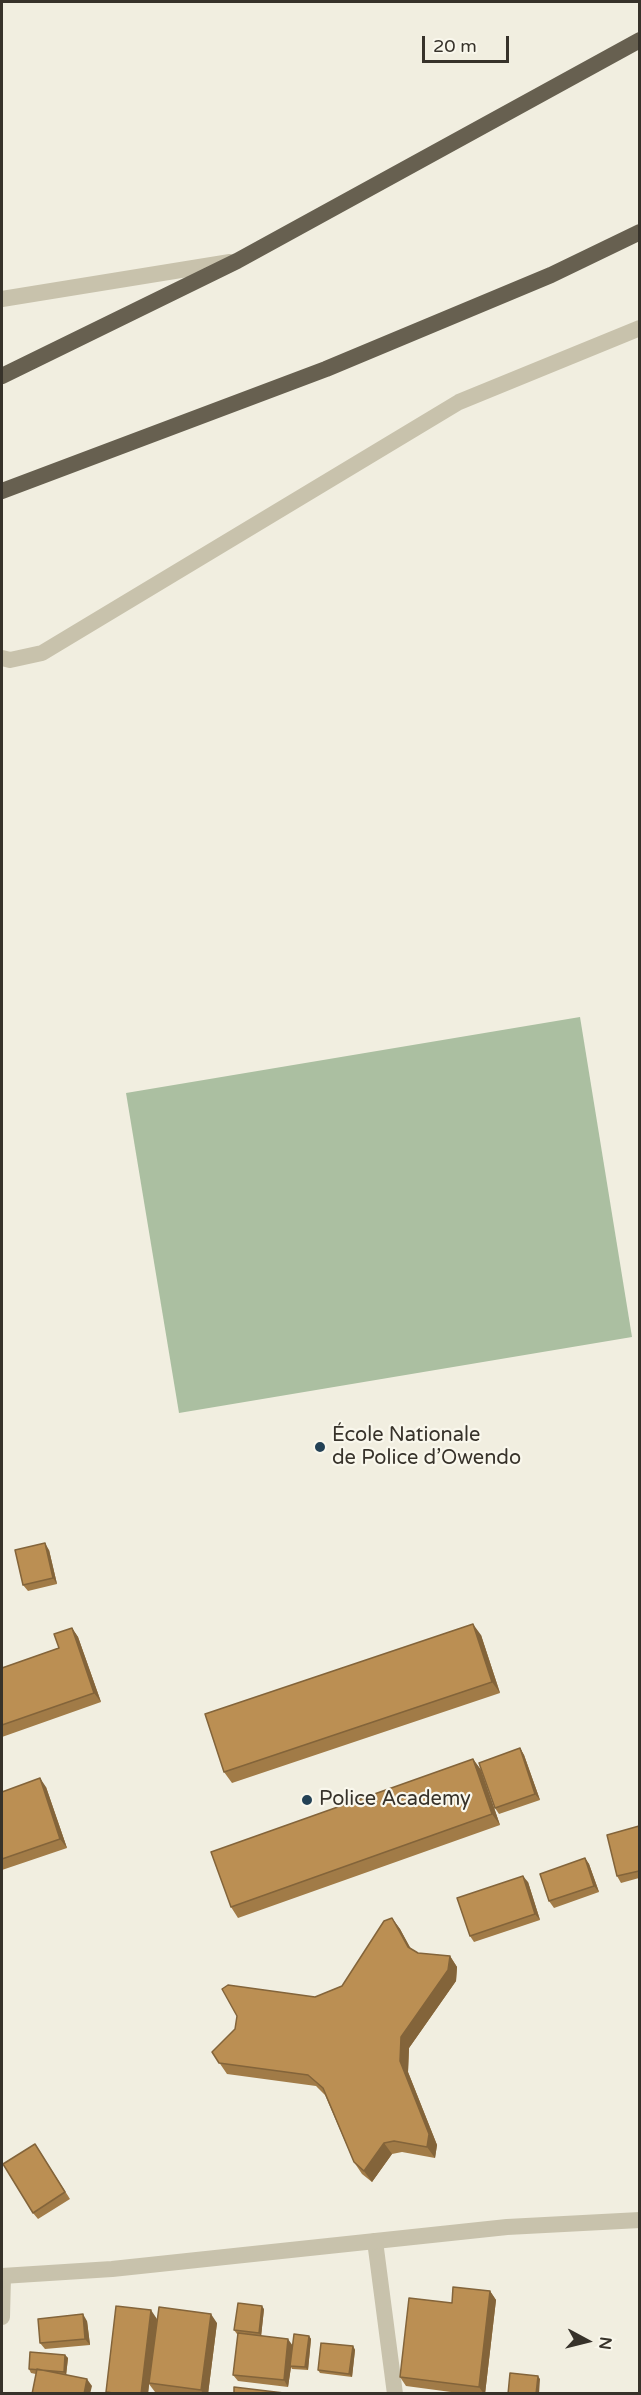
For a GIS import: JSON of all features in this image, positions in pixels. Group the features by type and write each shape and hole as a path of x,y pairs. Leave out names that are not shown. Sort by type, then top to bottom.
{"highway":[{"path":"2,376 237,261 639,40"},
{"path":"2,491 326,369 550,275 639,232"}],"street":[{"path":"2,299 237,261"},
{"path":"2,658 10,660 42,653 459,402 639,328"},
{"path":"2,2317 2,2276 112,2269 542,2224 639,2220"},
{"path":"375,2241 395,2394"}],"green space":[{"path":"580,1017 632,1337 179,1413 126,1093"}],"building":[{"path":"45,1543 53,1578 23,1585 15,1550"},
{"path":"473,1624 492,1682 224,1772 205,1714"},
{"path":"72,1628 94,1693 2,1725 2,1668 59,1648 54,1634"},
{"path":"520,1748 535,1794 495,1808 479,1763"},
{"path":"473,1759 492,1814 231,1907 211,1852"},
{"path":"40,1778 60,1839 2,1859 2,1792"},
{"path":"639,1826 639,1871 617,1876 607,1835"},
{"path":"585,1858 594,1886 549,1901 540,1874"},
{"path":"523,1876 535,1914 470,1936 457,1898"},
{"path":"392,1918 408,1947 418,1953 450,1956 448,1970 401,2037 400,2061 429,2134 427,2147 394,2141 384,2143 364,2171 354,2162 323,2088 308,2075 219,2063 212,2052 235,2029 237,2016 222,1989 228,1985 315,1997 342,1986 384,1921"},
{"path":"35,2144 65,2192 33,2213 3,2164"},
{"path":"453,2287 490,2291 479,2387 400,2377 409,2298 452,2303"},
{"path":"238,2303 262,2306 259,2333 234,2330"},
{"path":"116,2306 151,2310 141,2394 106,2392"},
{"path":"159,2307 211,2314 201,2390 149,2383"},
{"path":"83,2314 85,2339 40,2343 38,2319"},
{"path":"238,2333 288,2339 284,2380 233,2375"},
{"path":"294,2334 309,2336 305,2367 290,2366"},
{"path":"321,2343 353,2346 349,2374 318,2370"},
{"path":"30,2352 65,2355 64,2372 29,2369"},
{"path":"37,2369 87,2379 84,2394 32,2394"},
{"path":"510,2373 538,2376 536,2394 508,2394"},
{"path":"234,2387 284,2393 234,2394"}],"place":[{"name":"École Nationale de Police d’Owendo","path":"320,1447"},
{"name":"Police Academy","path":"307,1800"}]}
